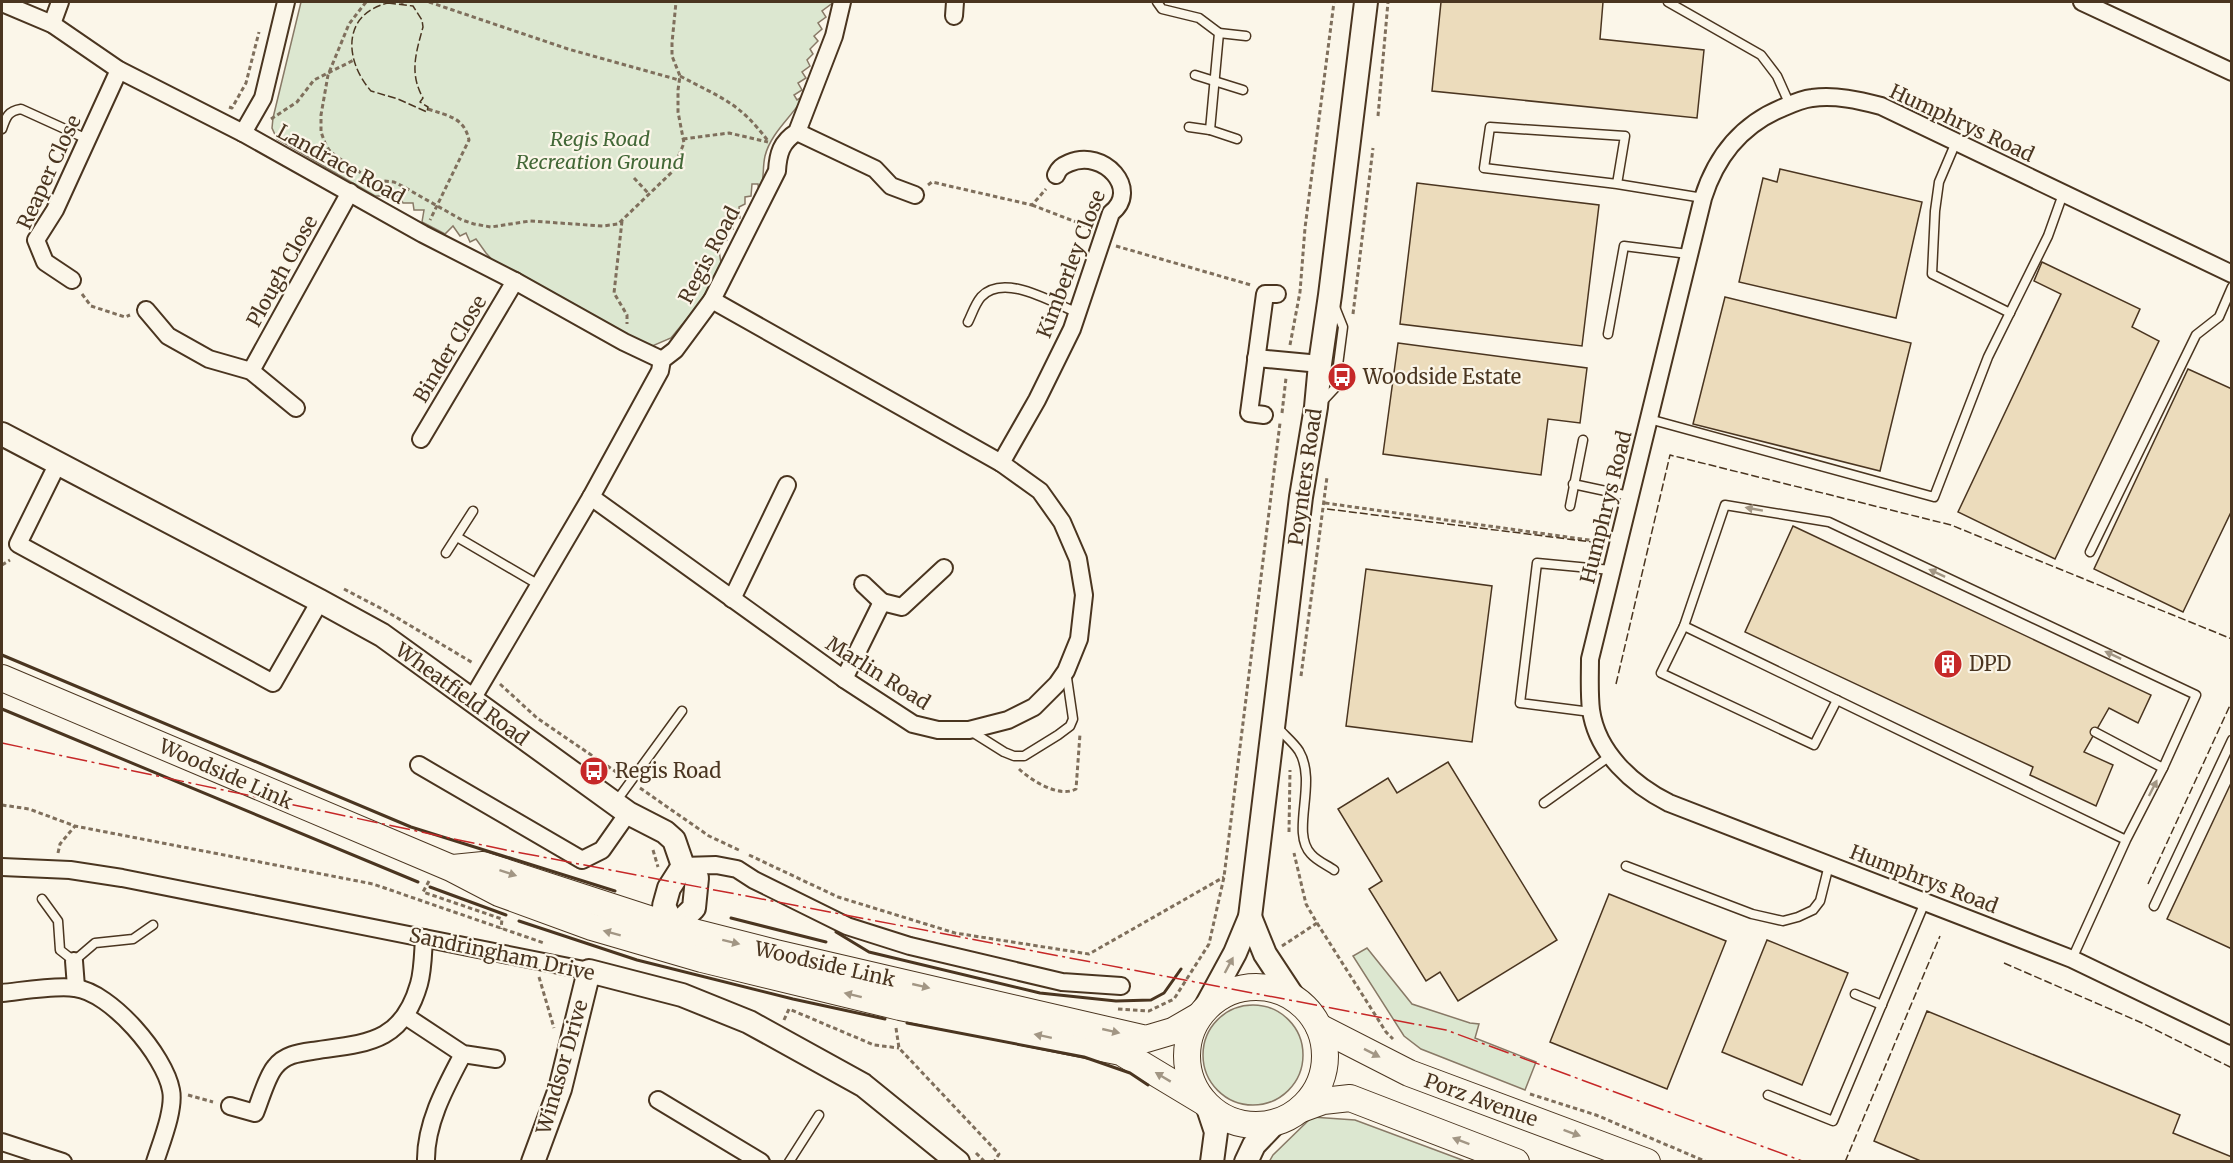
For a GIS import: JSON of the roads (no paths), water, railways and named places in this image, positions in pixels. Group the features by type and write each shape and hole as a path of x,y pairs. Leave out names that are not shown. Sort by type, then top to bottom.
{"main road":[{"name":"Woodside Link","path":"2,678 451,868 483,865 671,938 702,959 900,1007 1121,1052 1206,1103"},
{"name":"Woodside Link","path":"671,938 776,953 1146,1039 1173,1031 1202,1013"},
{"path":"1301,1109 1313,1096 1321,1080 1325,1063 1324,1045 1319,1028 1308,1011 1294,998 1276,990 1256,987 1237,989 1219,998 1202,1013 1191,1033 1188,1069 1194,1086 1206,1103 1222,1116 1239,1123 1257,1125 1275,1123 1301,1109 1323,1101 1350,1098 1516,1161"},
{"name":"Porz Avenue","path":"1319,1028 1409,1073 1647,1161"}],"street":[{"path":"52,24 60,2"},
{"path":"243,133 263,98 285,2"},
{"name":"Regis Road","path":"471,701 591,497 660,371 662,360 675,350 712,300 777,171 781,147 789,137 797,132 834,36 842,2"},
{"name":"Poynters Road","path":"1202,1013 1235,953 1250,918 1301,497 1316,407 1366,2"},
{"path":"2082,2 2232,72"},
{"name":"Landrace Road","path":"2,3 52,24 119,70 243,133 423,234 662,360"},
{"name":"Reaper Close","path":"72,280 45,262 36,240 55,210 119,70"},
{"name":"Humphrys Road","path":"2232,274 1881,106 1849,98 1810,98 1760,120 1744,130 1731,144 1710,177 1703,198 1590,659 1591,712 1598,734 1610,756 1631,779 1650,794 2072,959 2232,1036"},
{"path":"797,132 875,169 891,186 915,195"},
{"name":"Kimberley Close","path":"1001,463 1037,400 1072,329 1111,213 1119,206 1122,193 1117,177 1104,163 1086,158 1061,166 1056,176"},
{"name":"Plough Close","path":"250,371 350,192"},
{"name":"Binder Close","path":"421,439 515,281"},
{"path":"1264,415 1249,413 1256,358 1271,294"},
{"name":"Marlin Road","path":"591,497 844,679 921,727 953,731 969,730 1022,714 1048,695 1066,670 1079,639 1084,595 1078,559 1062,522 1040,491 1001,463 712,300"},
{"path":"146,310 168,336 209,359 250,371 296,408"},
{"path":"1256,358 1320,364"},
{"name":"Wheatfield Road","path":"2,434 320,601 382,636 621,808 665,832 674,840 683,866"},
{"path":"58,463 18,544 273,683 320,601"},
{"path":"732,599 787,485"},
{"path":"863,584 882,602 902,607 944,568"},
{"path":"844,679 882,602"},
{"path":"419,765 582,860 602,850 621,808"},
{"path":"671,938 664,906 669,888 683,866 716,865 737,869 754,880 847,926 910,946 1062,982 1121,986"},
{"name":"Sandringham Drive","path":"2,867 62,869 122,878 589,971 682,995 748,1022 863,1085 958,1161"},
{"name":"Poynters Road","path":"1250,918 1264,954 1294,998"},
{"path":"230,1106 255,1113 274,1068 293,1054 369,1041 383,1036 407,1017 420,983 424,938"},
{"path":"74,961 76,987"},
{"name":"Windsor Drive","path":"533,1161 560,1089 589,971"},
{"path":"2,993 76,987 98,998 123,1015 156,1054 172,1091 169,1114 155,1161"},
{"path":"407,1017 463,1054 496,1059"},
{"path":"426,1161 426,1148 439,1100 463,1054"},
{"path":"658,1100 761,1161"},
{"path":"1206,1103 1216,1132 1212,1161"},
{"path":"1246,1161 1254,1144 1275,1123"},
{"path":"2,1142 22,1155 63,1161"}],"lane":[{"path":"1157,2 1162,9 1199,18 1219,33 1246,36"},
{"path":"1668,2 1761,55 1777,76 1790,105"},
{"path":"1210,130 1219,33"},
{"path":"1195,75 1243,90"},
{"path":"2,129 6,116 11,111 21,109 87,140"},
{"path":"1189,127 1210,130 1237,139"},
{"path":"1617,183 1625,136 1490,127 1484,168 1617,183 1703,198"},
{"path":"1956,142 1939,182 1932,274 2010,313"},
{"path":"1649,419 1934,497 1988,357 2048,236 2063,194"},
{"path":"1608,334 1624,246 1688,254"},
{"path":"968,322 982,296 991,289 1001,286 1017,288 1078,313"},
{"path":"2090,552 2196,335 2219,317 2232,287"},
{"path":"1316,407 1335,388 1342,338 1343,327 1330,295"},
{"path":"1570,506 1583,440"},
{"path":"1573,484 1629,496"},
{"path":"1837,700 1814,745 1661,673 1684,626 1725,504 1829,522 2196,694 2072,959"},
{"path":"446,553 473,511"},
{"path":"457,537 539,585"},
{"path":"1591,712 1520,703 1537,563 1611,570"},
{"path":"1684,626 2126,840"},
{"path":"969,730 1014,756 1024,756 1058,735 1070,726 1073,719 1066,670"},
{"path":"621,808 631,782 682,711"},
{"path":"1275,724 1299,752 1305,769 1307,793 1302,835 1311,854 1334,870"},
{"path":"2095,732 2163,768"},
{"path":"2154,906 2232,740"},
{"path":"1544,803 1610,756"},
{"path":"1626,866 1752,914 1783,921 1813,910 1820,901 1829,865"},
{"path":"42,899 58,921 60,950 74,961 95,943 133,939 153,925"},
{"path":"1768,1095 1833,1121 1925,901"},
{"path":"1855,994 1882,1005"},
{"path":"789,1161 819,1115"}],"place":[{"name":"Woodside Estate","path":"1342,377"},
{"name":"DPD","path":"1948,664"},
{"name":"Regis Road","path":"594,771"}],"park label":[{"name":"Regis Road Recreation Ground","path":"600,150"}]}
